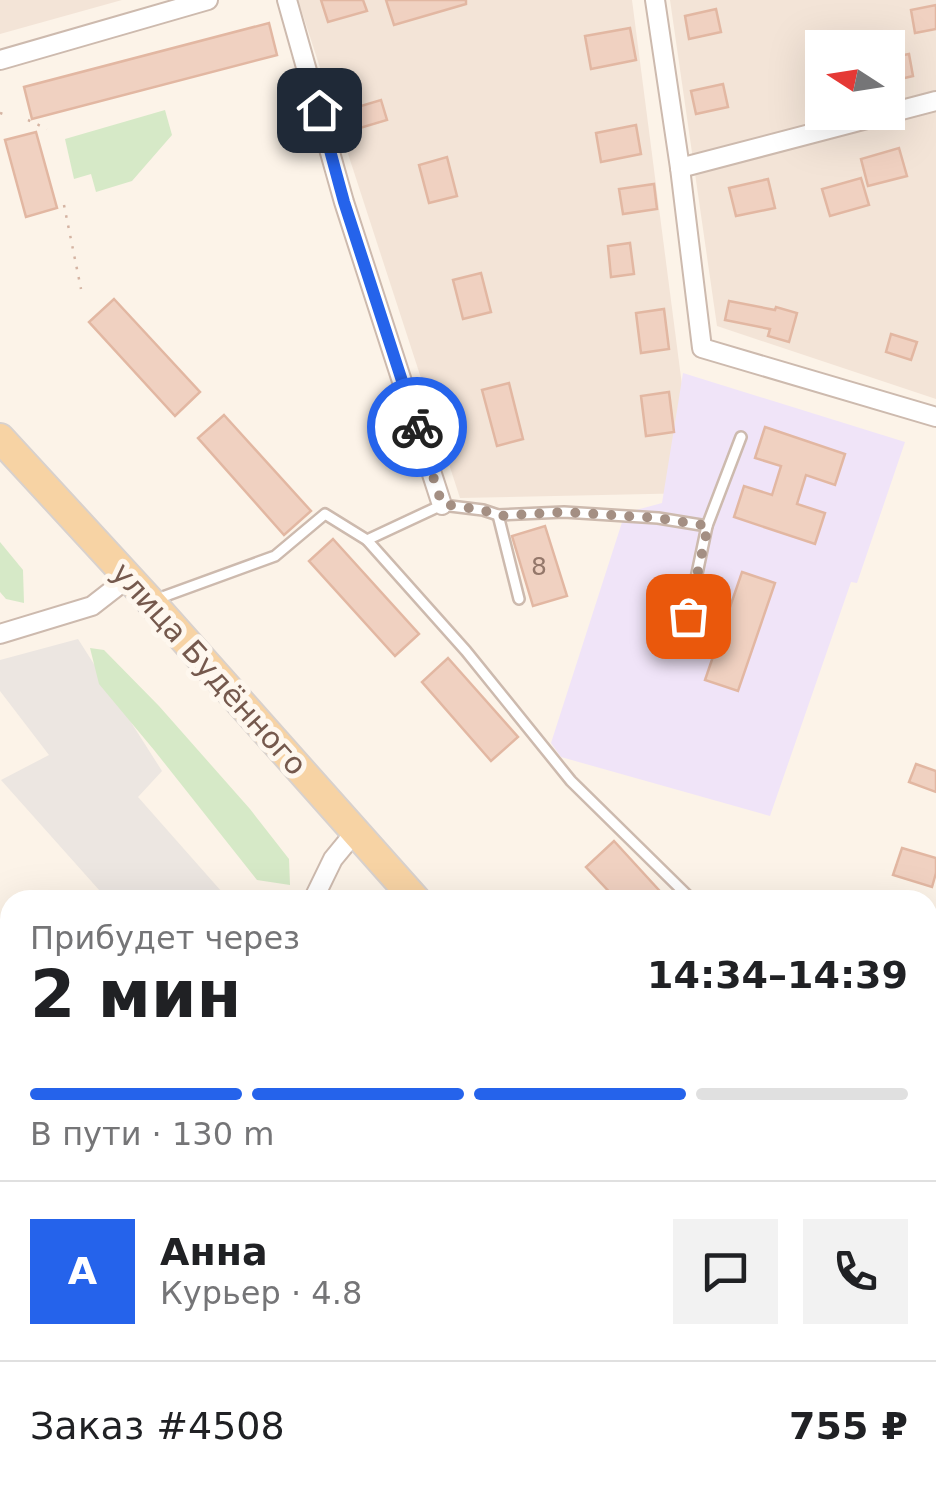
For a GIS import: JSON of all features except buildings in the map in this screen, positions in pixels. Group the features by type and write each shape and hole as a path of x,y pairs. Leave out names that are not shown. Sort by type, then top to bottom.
{"main road":[{"name":"улица Будённого","path":"0,438 407,890"}],"street":[{"path":"7,63 208,0"},
{"path":"287,0 344,202 442,504"},
{"path":"655,0 702,348 936,416"},
{"path":"680,168 936,101"},
{"path":"0,634 92,606 128,578"},
{"path":"318,890 332,859 356,831"}],"lane":[{"path":"682,645 708,526 740,437"},
{"path":"367,540 442,504 498,516 564,512 658,518 708,526"},
{"path":"150,601 275,556 325,514 367,540 466,651 571,780 682,890"},
{"path":"498,516 519,599"}],"path":[{"path":"0,113 8,116"},
{"path":"28,120 47,129"},
{"path":"64,206 82,289"}],"shaded area":[{"path":"0,0 122,0 0,34"},
{"path":"298,0 632,0 696,493 460,498"},
{"path":"670,0 936,0 936,399 717,326"},
{"path":"683,373 905,442 857,583 851,582 770,816 561,757 551,743 625,513 662,503"},
{"path":"78,639 162,771 138,797 220,890 99,890 1,780 49,755 0,691 0,660"}],"green space":[{"path":"165,110 172,135 132,181 96,192 91,174 74,179 65,139"},
{"path":"0,542 23,570 24,603 6,599 0,592"},
{"path":"90,648 104,650 250,809 289,859 290,885 257,880 99,684"}],"way so far":[{"path":"417,427 442,504 498,516 564,512 658,518 708,526 688,616"}],"route":[{"path":"319,110 344,202 417,427"}]}
